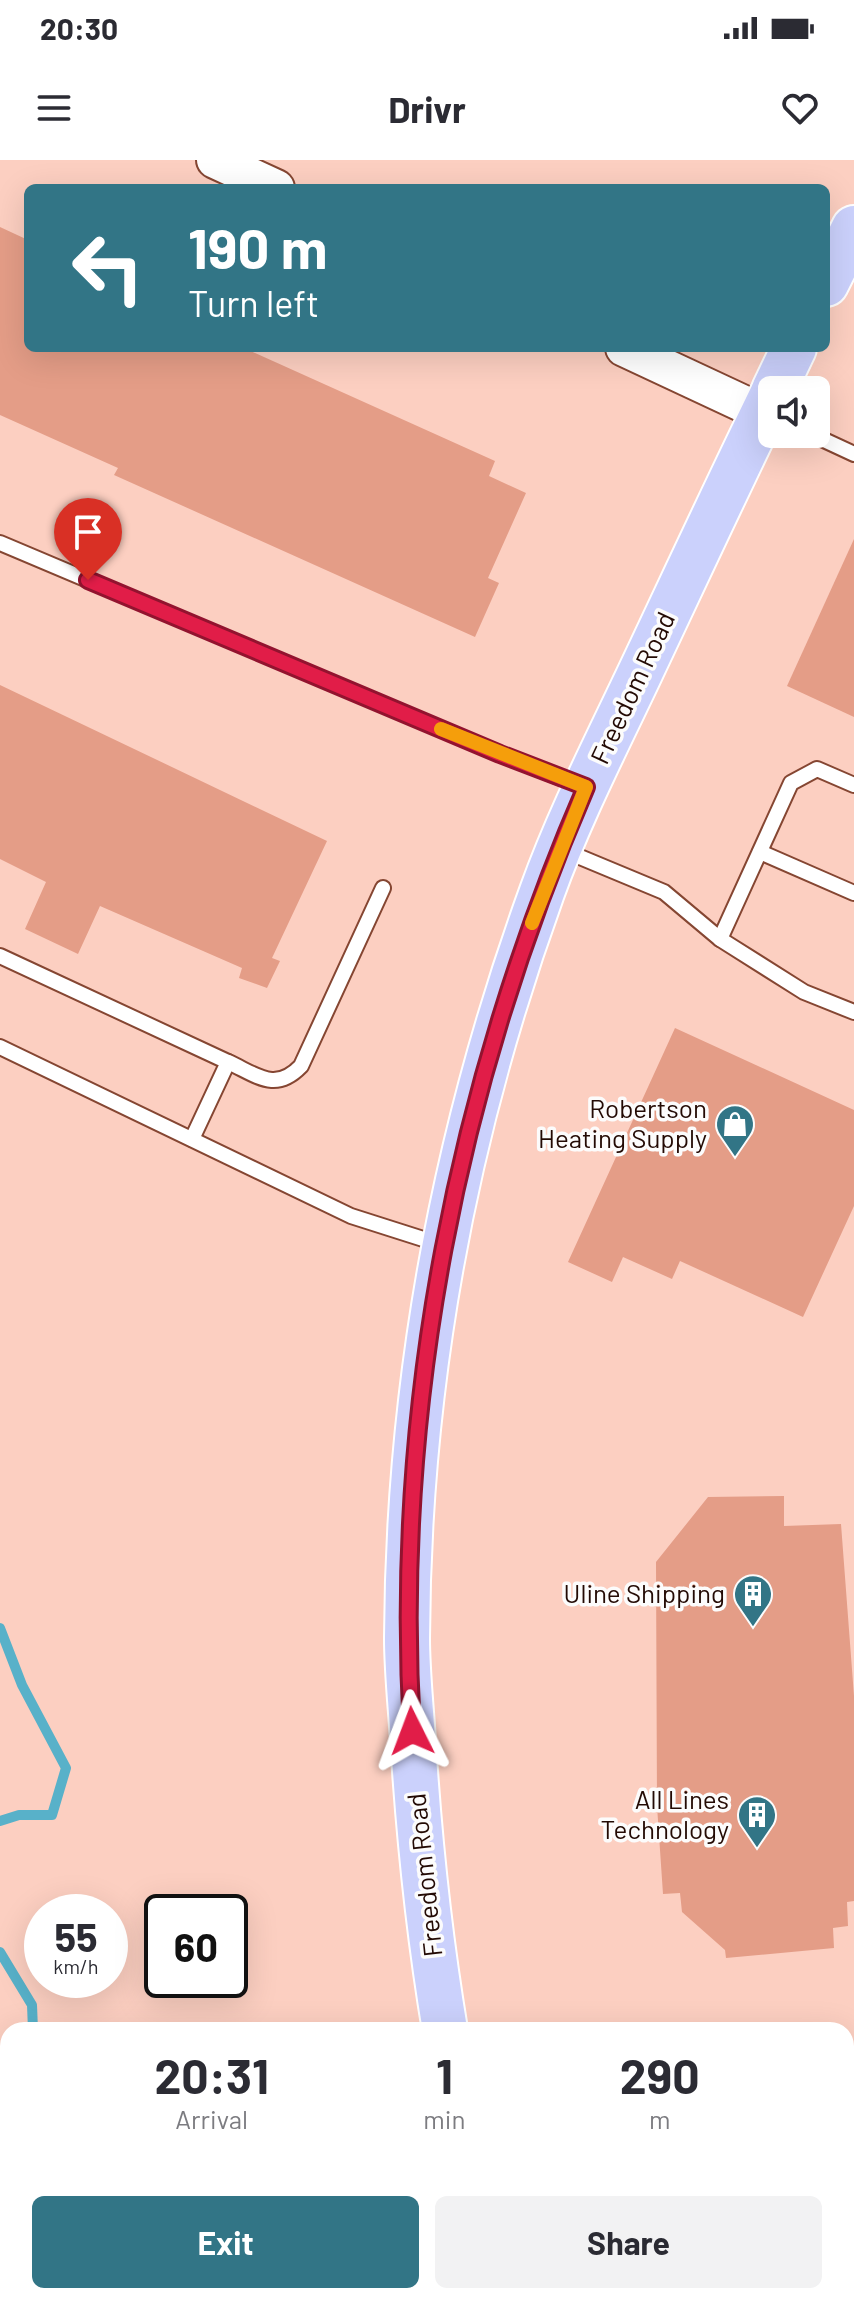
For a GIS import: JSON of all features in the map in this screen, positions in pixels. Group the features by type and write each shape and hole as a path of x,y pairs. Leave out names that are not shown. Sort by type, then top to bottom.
{"main road":[{"path":"830,276 854,228"},
{"name":"Freedom Road","path":"782,376 792,352"},
{"name":"Freedom Road","path":"444,2022 429,1930 407,1641 411,1496 431,1316 443,1245 469,1124 495,1031 559,849 758,428"}],"street":[{"path":"215,160 267,184"},
{"path":"635,352 758,398"}],"lane":[{"path":"830,443 854,454"},
{"path":"0,543 500,754 586,787"},
{"path":"720,939 791,783 817,769 854,785"},
{"path":"559,849 664,892 720,939 804,992 854,1012"},
{"path":"760,852 854,893"},
{"path":"0,956 274,1082 289,1079 301,1066 383,888"},
{"path":"0,1047 351,1216 443,1245"},
{"path":"192,1139 228,1062"}],"building":[{"path":"0,227 24,238 24,352 253,352 495,461 489,476 526,493 488,578 499,583 475,637 114,475 118,468 0,415"},
{"path":"854,539 854,717 787,686"},
{"path":"0,685 327,841 272,958 280,961 267,988 239,978 242,968 100,906 78,954 25,929 46,882 0,859"},
{"name":"Robertson Heating Supply","path":"675,1028 854,1110 854,1206 803,1317 680,1261 672,1279 623,1257 612,1282 568,1262"},
{"name":"Uline Shipping","path":"784,1496 784,1526 841,1524 854,1696 854,1901 847,1902 848,1926 833,1928 834,1948 726,1958 725,1950 682,1912 680,1893 663,1894 657,1806 656,1562 708,1497"}],"waterway":[{"path":"0,1628 22,1685 66,1768 52,1815 19,1815 0,1821"},
{"path":"0,1952 32,2005 33,2022"}],"slow traffic":[{"path":"441,729 586,787 542,891 532,923"}],"place":[{"name":"Robertson Heating Supply","path":"735,1158"},
{"name":"Uline Shipping","path":"753,1628"},
{"name":"All Lines Technology","path":"757,1849"}],"route":[{"path":"88,580 500,754 586,787 542,891 495,1031 469,1124 443,1245 431,1316 411,1496 407,1641 412,1731"}]}
